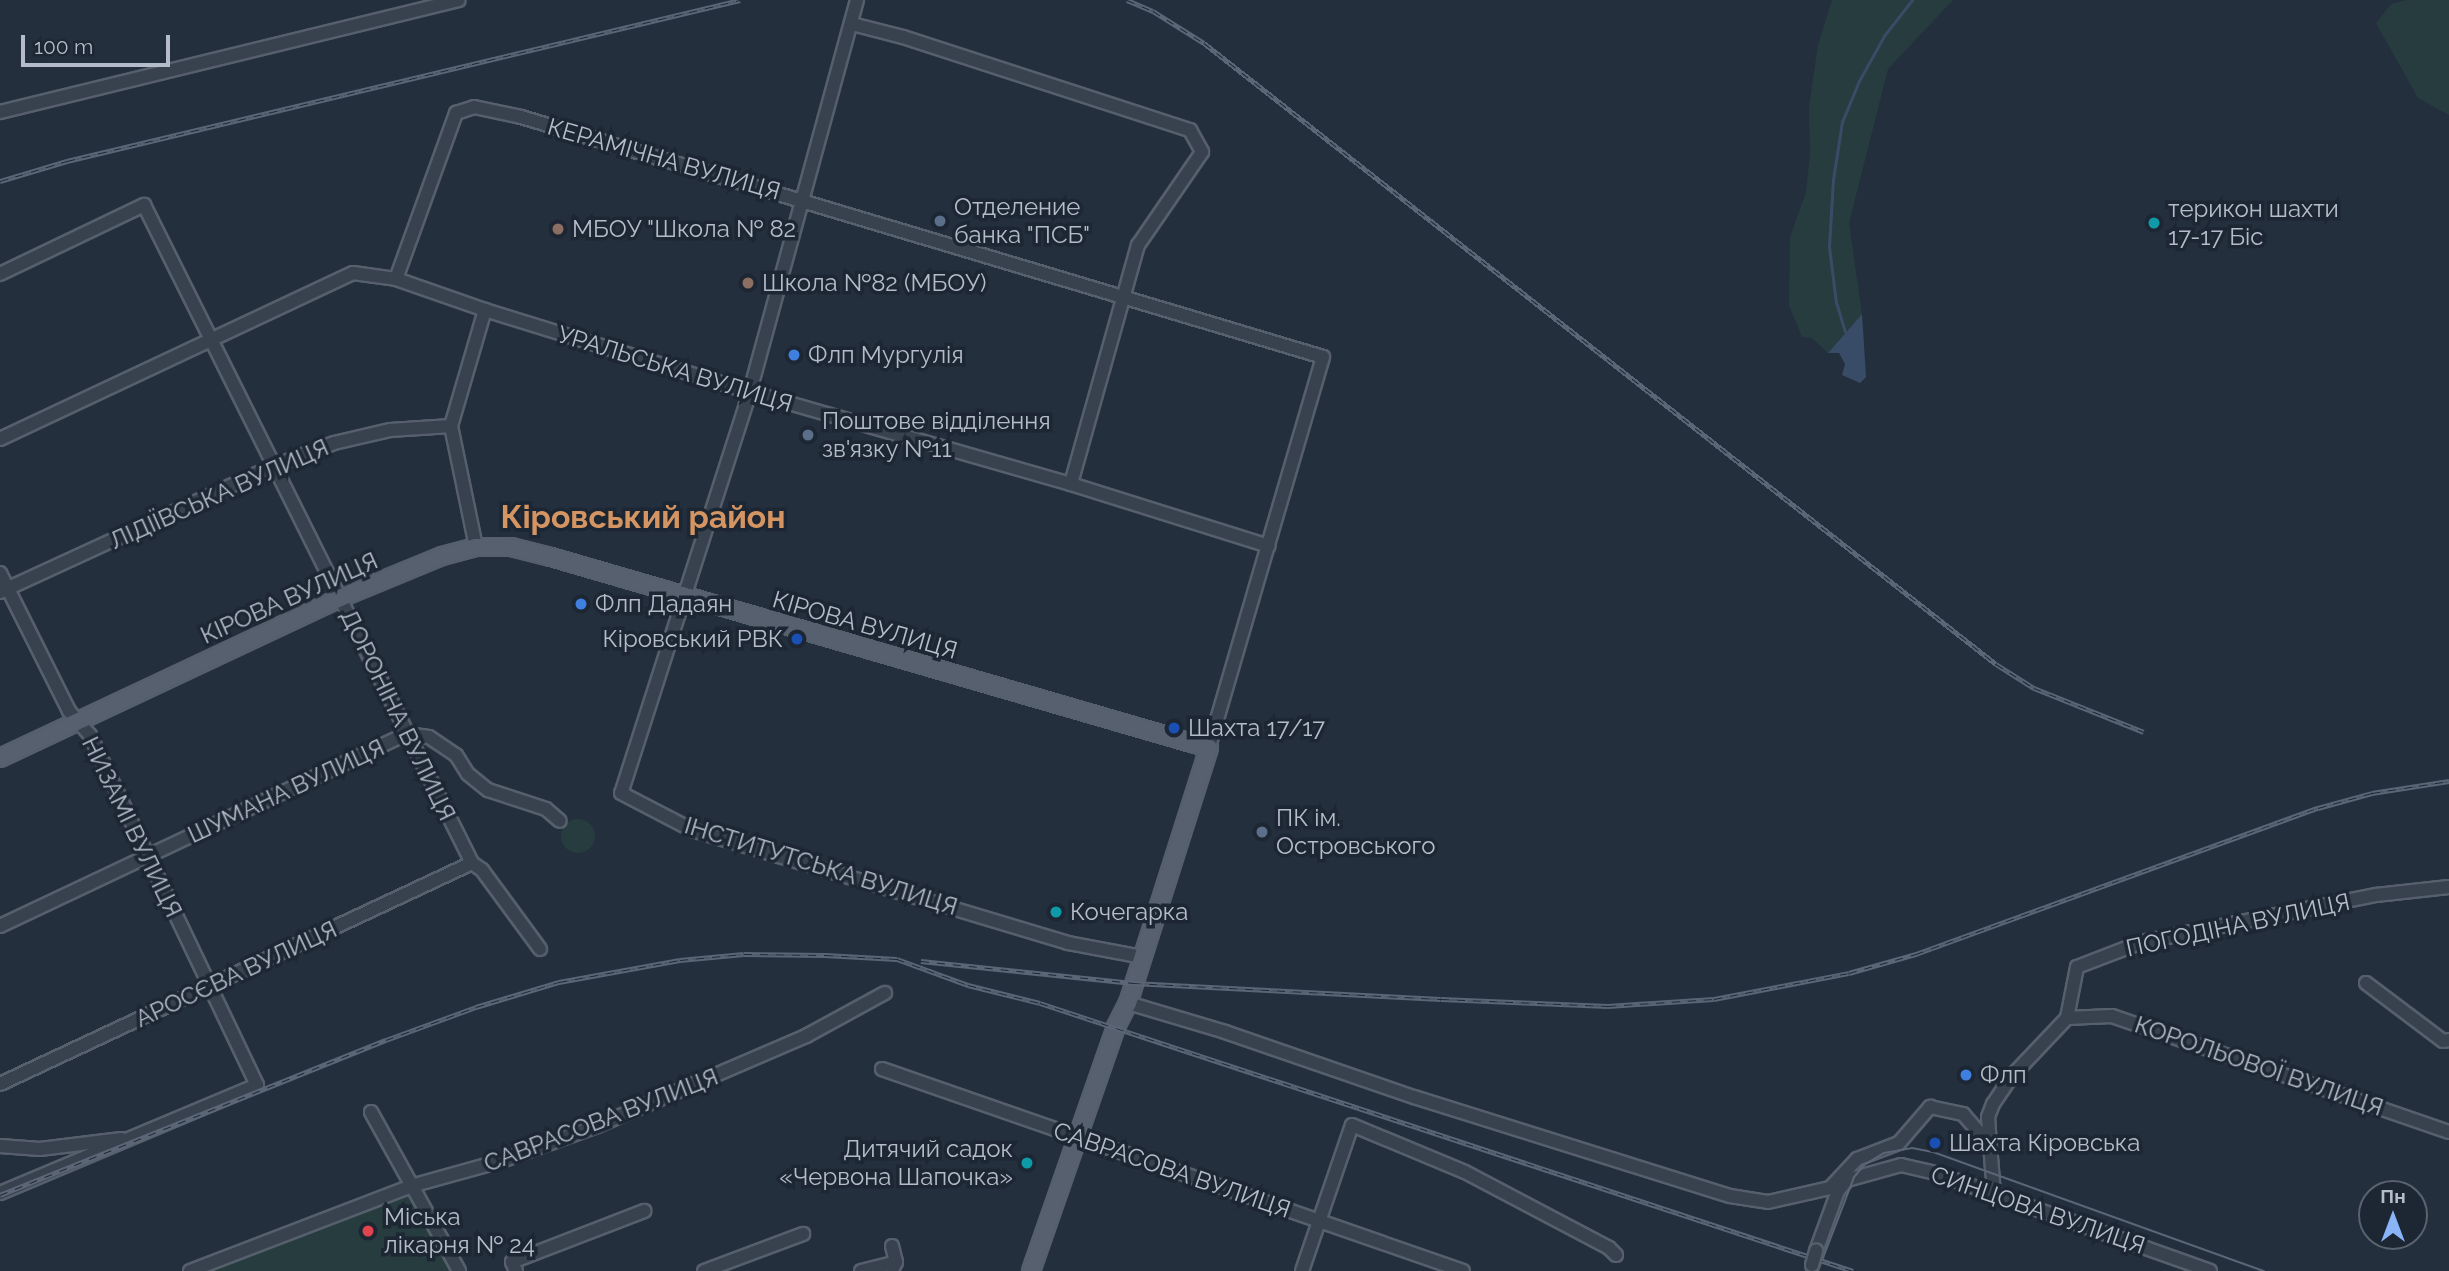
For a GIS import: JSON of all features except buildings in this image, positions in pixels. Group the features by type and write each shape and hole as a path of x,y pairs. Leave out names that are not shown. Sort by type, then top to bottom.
{"main road":[{"name":"КІРОВА ВУЛИЦЯ","path":"0,758 340,598 442,556 476,547 524,550 1209,748"},
{"path":"1031,1271 1116,1027 1128,1003 1209,748"}],"street":[{"path":"0,112 414,5 459,0"},
{"path":"685,596 750,392 857,0"},
{"path":"852,24 903,37 1190,130 1202,152 1138,245 1071,484"},
{"name":"КЕРАМІЧНА ВУЛИЦЯ","path":"396,279 456,113 474,107 521,117 1124,296 1323,357 1269,546"},
{"name":"ДОРОНІНА ВУЛИЦЯ","path":"0,274 144,205 471,863 482,870 540,949"},
{"name":"УРАЛЬСЬКА ВУЛИЦЯ","path":"0,439 353,272 396,279 485,310 750,392 1071,484 1269,546"},
{"path":"476,547 451,426 485,310"},
{"name":"ЛІДІЇВСЬКА ВУЛИЦЯ","path":"4,590 274,466 345,440 390,430 451,426"},
{"path":"1209,748 1269,546"},
{"name":"НИЗАМІ ВУЛИЦЯ","path":"0,573 4,590 76,722 90,736 257,1086 138,1138"},
{"name":"ІНСТИТУТСЬКА ВУЛИЦЯ","path":"685,596 621,793 692,830 1068,943 1143,957"},
{"name":"ШУМАНА ВУЛИЦЯ","path":"0,926 407,734 429,737 456,755 468,774 488,790 546,809 560,821"},
{"name":"АРОСЄВА ВУЛИЦЯ","path":"0,1084 210,988 471,863"},
{"name":"ПОГОДІНА ВУЛИЦЯ","path":"2067,1018 2077,967 2142,942 2376,895 2449,887"},
{"path":"2367,982 2443,1041 2449,1040"},
{"name":"САВРАСОВА ВУЛИЦЯ","path":"190,1271 411,1186 501,1161 597,1126 806,1036 885,993"},
{"path":"1128,1003 1730,1196 1769,1202 1830,1188 1857,1159 1899,1143 1930,1107 1964,1114 1990,1145"},
{"name":"КОРОЛЬОВОЇ ВУЛИЦЯ","path":"2067,1018 2112,1016 2449,1132"},
{"path":"1994,1193 1988,1117 2012,1076 2067,1018"},
{"name":"САВРАСОВА ВУЛИЦЯ","path":"881,1069 1463,1271"},
{"path":"371,1112 459,1271"},
{"path":"1302,1271 1352,1125 1465,1172 1609,1248 1616,1255"},
{"path":"0,1146 40,1149 138,1138"},
{"path":"0,1193 138,1138"},
{"name":"СИНЦОВА ВУЛИЦЯ","path":"1811,1268 1838,1191 1847,1180 1901,1165 1935,1173 1994,1193 2210,1271"},
{"path":"516,1271 512,1262 644,1211"},
{"path":"704,1271 803,1234"},
{"path":"861,1271 894,1267 891,1246"}],"green space":[{"path":"1832,0 1953,0 1888,69 1849,223 1862,314 1828,353 1812,338 1802,337 1789,305 1790,237 1806,192 1810,153 1809,107 1818,45"},
{"path":"2406,0 2449,0 2449,115 2418,98 2376,23 2391,4"},
{"path":"578,819 590,824 595,836 590,848 578,853 566,848 561,836 566,824"},
{"name":"Міська лікарня № 24","path":"409,1191 452,1271 201,1271"}],"water":[{"path":"1862,314 1866,377 1860,383 1842,375 1845,364 1839,353 1828,353"}],"waterway":[{"path":"1845,332 1836,303 1829,247 1833,180 1842,122 1859,81 1884,36 1912,0"}],"tram line":[{"path":"1818,1271 1854,1177 1864,1165 1884,1153 1912,1148 1933,1152 2264,1271"}],"railway":[{"path":"0,181 67,161 740,0"},
{"path":"1127,0 1153,11 1204,43 1996,664 2034,688 2144,732"},
{"path":"921,961 1133,983 1441,999 1608,1006 1714,999 1849,973 1916,954 2318,808 2372,793 2449,781"},
{"path":"0,1195 386,1040 476,1007 559,982 680,960 744,954 825,955 897,959 968,985 1040,1003 1853,1271"}],"place":[{"name":"Отделение банка \"ПСБ\"","path":"940,221"},
{"name":"терикон шахти 17-17 Біс","path":"2154,223"},
{"name":"МБОУ \"Школа № 82","path":"558,229"},
{"name":"Школа №82 (МБОУ)","path":"748,283"},
{"name":"Флп Мургулія","path":"794,355"},
{"name":"Поштове відділення зв'язку №11","path":"808,435"},
{"name":"Флп Дадаян","path":"581,604"},
{"name":"Кіровський РВК","path":"797,639"},
{"name":"Шахта 17/17","path":"1174,728"},
{"name":"ПК ім. Островського","path":"1262,832"},
{"name":"Кочегарка","path":"1056,912"},
{"name":"Флп","path":"1966,1075"},
{"name":"Шахта Кіровська","path":"1935,1143"},
{"name":"Дитячий садок «Червона Шапочка»","path":"1027,1163"},
{"name":"Міська лікарня № 24","path":"368,1231"}],"district":[{"name":"Кіровський район","path":"643,517"}]}
